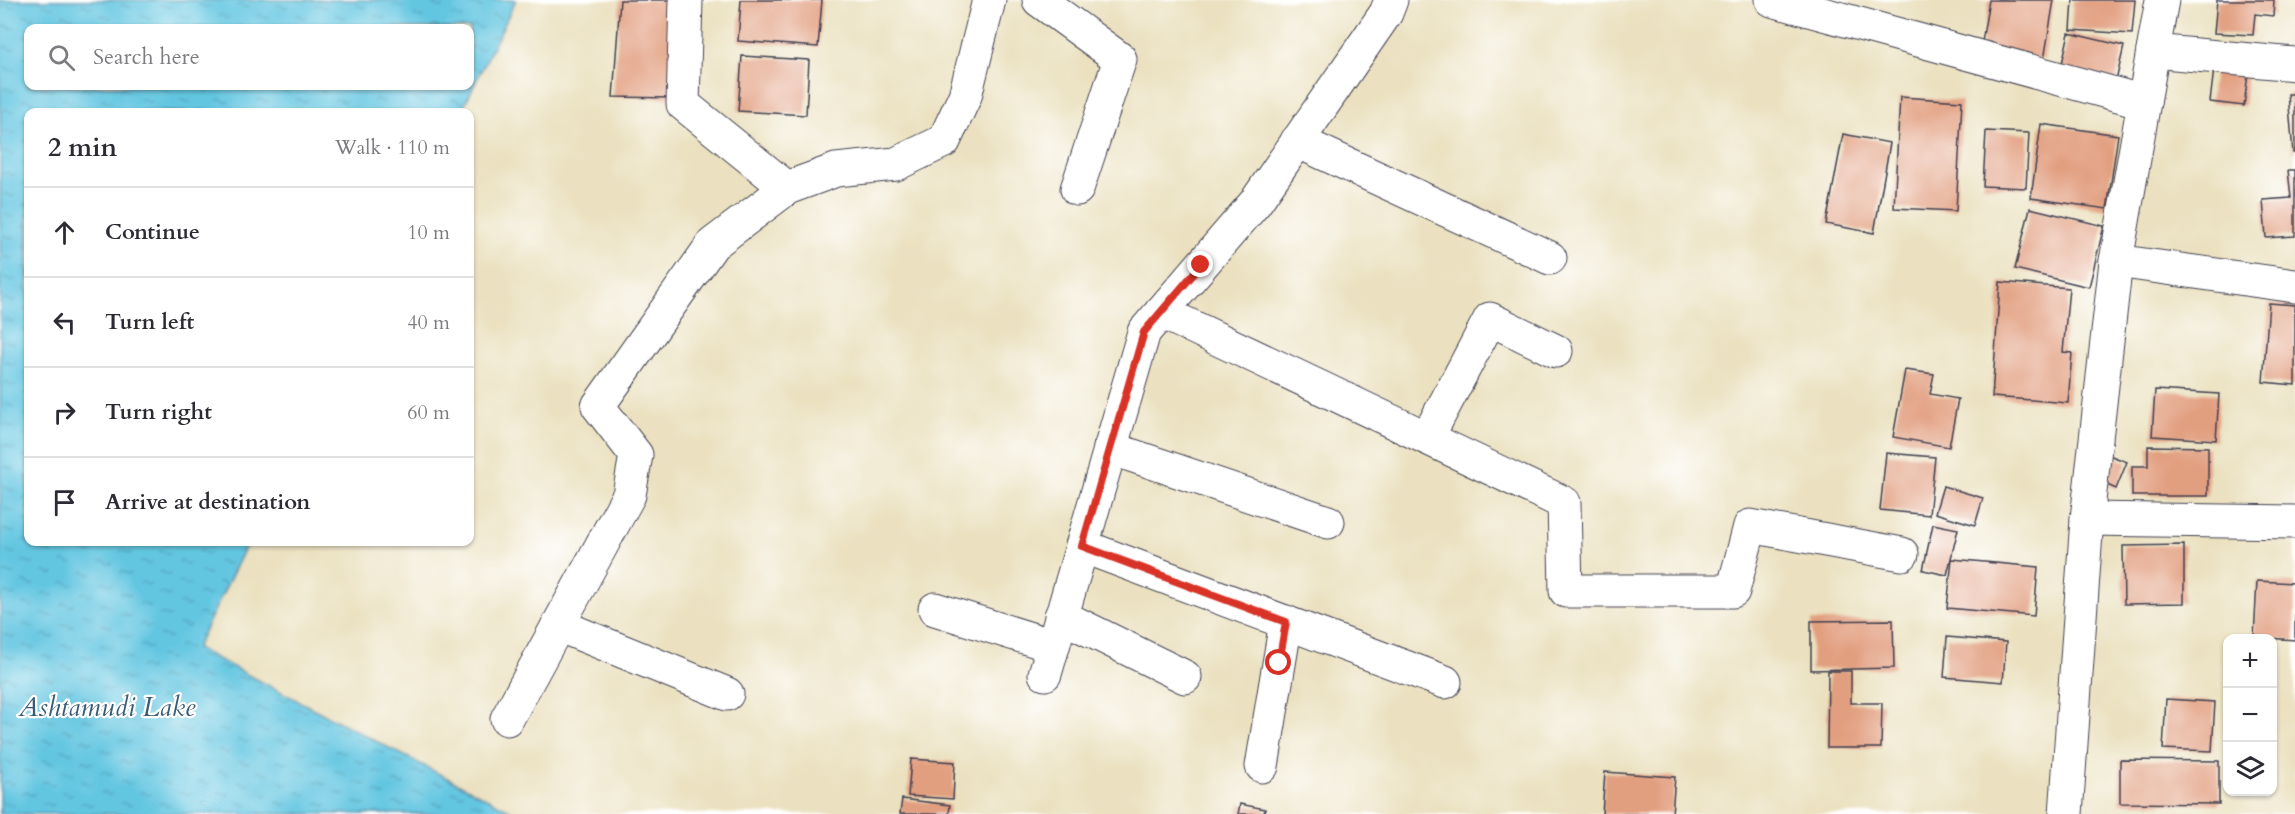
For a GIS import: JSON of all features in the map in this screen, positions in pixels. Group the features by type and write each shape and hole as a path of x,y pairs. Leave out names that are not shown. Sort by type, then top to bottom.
{"street":[{"path":"686,0 683,104 787,188"},
{"path":"507,719 629,495 636,455 598,406 713,244 787,188 836,170 896,164 944,141 965,96 989,0"},
{"path":"1039,0 1081,15 1120,59 1077,189"},
{"path":"1053,645 1144,332 1255,203 1386,13 1391,0"},
{"path":"1772,0 2144,102"},
{"path":"2076,814 2066,814 2087,519 2116,261 2162,0"},
{"path":"2153,51 2295,64"},
{"path":"1297,141 1550,258"},
{"path":"2116,261 2295,286"},
{"path":"1161,312 1564,503 1566,591 1733,591 1750,526 1902,554"},
{"path":"1427,438 1490,319 1556,351"},
{"path":"1110,448 1328,522"},
{"path":"2087,519 2295,522"},
{"path":"1082,546 1445,682"},
{"path":"935,609 1053,645 1185,677"},
{"path":"1262,766 1286,622"},
{"path":"558,625 728,694"}],"water":[{"name":"Ashtamudi Lake","path":"0,0 516,0 474,86 474,24 24,24 24,90 472,90 463,108 24,108 24,546 246,546 196,648 517,814 0,814"}],"building":[{"path":"620,0 675,0 674,98 613,97"},
{"path":"741,0 822,0 818,47 738,41"},
{"path":"1989,0 2054,0 2044,60 1981,48"},
{"path":"2073,0 2135,0 2132,34 2071,30"},
{"path":"2217,0 2274,0 2273,16 2255,14 2253,35 2214,33"},
{"path":"2069,33 2124,46 2116,81 2061,68"},
{"path":"742,56 809,60 806,115 738,111"},
{"path":"2214,69 2248,73 2244,106 2210,102"},
{"path":"2288,94 2295,94 2295,153 2293,153"},
{"path":"1900,97 1962,101 1956,211 1894,208"},
{"path":"2041,124 2118,135 2107,209 2031,198"},
{"path":"1986,131 2029,133 2026,188 1983,186"},
{"path":"1843,134 1890,143 1874,233 1826,224"},
{"path":"2288,170 2295,170 2295,236 2266,238 2263,200 2291,198"},
{"path":"2030,208 2104,226 2089,287 2015,269"},
{"path":"2000,282 2069,288 2063,352 2072,353 2068,403 1992,397"},
{"path":"2269,303 2295,305 2295,385 2263,382"},
{"path":"1905,370 1934,374 1930,394 1958,399 1949,447 1893,437"},
{"path":"2155,390 2219,394 2216,440 2152,436"},
{"path":"2148,446 2208,447 2208,496 2132,496 2132,466 2148,466"},
{"path":"1886,453 1935,457 1929,515 1880,510"},
{"path":"2109,455 2127,462 2116,489 2099,481"},
{"path":"1943,486 1983,498 1975,525 1935,513"},
{"path":"1933,524 1958,529 1947,575 1923,570"},
{"path":"2184,545 2184,603 2124,604 2123,546"},
{"path":"1952,559 2038,567 2034,616 1947,608"},
{"path":"2257,581 2295,583 2295,640 2277,639 2277,634 2254,634"},
{"path":"1893,620 1894,668 1811,670 1811,621"},
{"path":"1947,637 2006,642 2003,682 1944,677"},
{"path":"1828,671 1851,671 1851,703 1882,703 1881,748 1827,748"},
{"path":"2166,699 2215,702 2212,751 2163,749"},
{"path":"911,759 955,762 953,799 908,796"},
{"path":"2120,760 2219,761 2219,804 2120,803"},
{"path":"1605,772 1675,777 1672,814 1602,814"},
{"path":"902,799 950,805 949,814 900,814"},
{"path":"1240,804 1265,809 1264,814 1238,814"}],"route":[{"path":"1201,265 1144,332 1082,546 1286,622 1279,663"}]}
